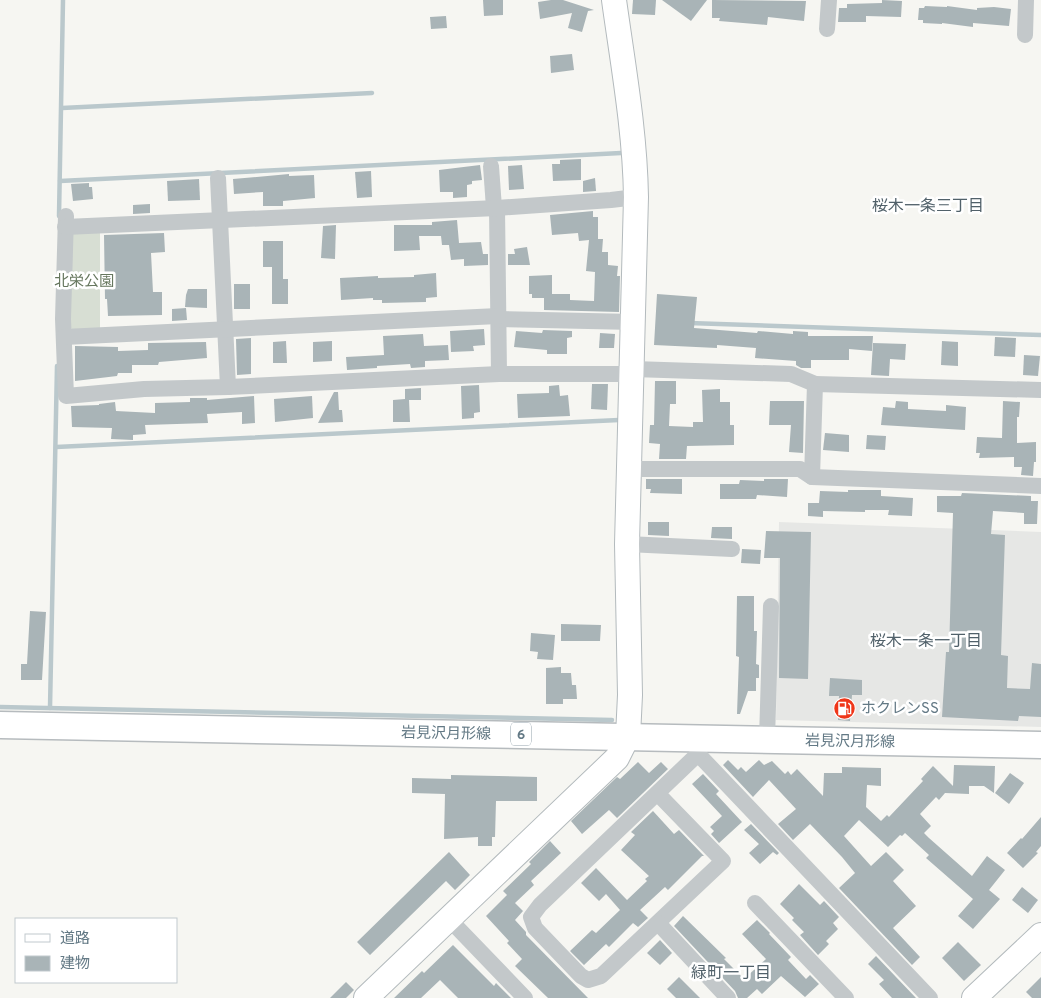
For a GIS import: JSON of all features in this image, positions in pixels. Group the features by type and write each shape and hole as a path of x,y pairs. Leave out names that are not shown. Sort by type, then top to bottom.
{"main road":[{"name":"岩見沢月形線","path":"0,725 628,736 701,746 767,739 1041,745"}],"street":[{"path":"377,994 449,919 616,758 628,736 630,695 627,544 636,197 630,114 614,0"},
{"path":"827,29 829,0"},
{"path":"1025,35 1026,0"},
{"path":"491,166 495,208 499,374"},
{"path":"218,178 228,387"},
{"path":"636,197 495,208 278,218 66,221 64,337 66,396 144,389 228,387 499,374 632,372 791,374 815,384 1041,390"},
{"path":"64,337 498,318 634,322"},
{"path":"812,477 815,384"},
{"path":"630,469 800,469 812,477 1041,486"},
{"path":"627,544 732,549"},
{"path":"767,739 771,606"},
{"path":"658,794 723,861 601,976 588,980 581,976 535,928 531,917 540,905 658,794 701,746 930,998"},
{"path":"755,904 846,998"},
{"path":"449,919 525,998"},
{"path":"658,923 728,998"},
{"path":"974,998 1041,935"}],"shaded area":[{"path":"779,522 1041,532 1041,727 776,720"}],"green space":[{"name":"北栄公園","path":"73,230 100,230 100,329 73,330 67,325"}],"building":[{"path":"483,0 503,0 503,15 484,16"},
{"path":"563,0 594,10 588,11 582,32 568,28 572,13 540,19 538,2"},
{"path":"633,0 656,0 655,15 632,14"},
{"path":"662,0 707,0 691,21"},
{"path":"712,0 806,1 804,21 768,17 767,25 719,21 720,18 712,18"},
{"path":"882,0 902,1 901,17 866,16 866,22 838,22 839,8 847,8 847,4 882,3"},
{"path":"925,6 947,6 977,10 977,8 994,7 1011,9 1009,26 973,23 973,27 942,23 923,23 923,20 918,20 919,8 924,8"},
{"path":"446,16 447,28 431,29 430,17"},
{"path":"572,54 574,70 551,73 550,56"},
{"path":"581,159 581,180 553,181 552,164 560,164 560,160"},
{"path":"480,165 482,180 472,181 472,184 467,185 467,197 453,198 453,192 440,192 439,170"},
{"path":"522,165 524,189 509,190 508,166"},
{"path":"371,171 372,197 357,198 355,172"},
{"path":"289,174 289,176 314,175 315,198 283,201 283,206 263,206 263,192 234,194 233,179"},
{"path":"595,178 596,191 583,192 583,181"},
{"path":"199,179 200,200 168,201 167,181"},
{"path":"89,183 89,187 92,187 93,199 73,201 71,184"},
{"path":"150,204 150,213 133,214 133,205"},
{"path":"593,211 593,217 598,217 598,239 603,239 602,252 608,252 608,265 618,266 617,276 620,276 619,312 544,310 544,298 532,298 532,294 529,294 529,276 552,275 552,294 570,294 570,300 594,301 595,272 586,271 589,240 579,241 578,233 552,235 550,215"},
{"path":"457,220 459,243 481,242 483,254 488,254 488,265 464,266 464,259 451,260 449,245 442,245 441,236 419,236 420,250 394,251 394,225 432,225 432,222"},
{"path":"336,225 335,259 321,258 323,226"},
{"path":"164,233 165,252 151,253 153,292 162,292 162,315 108,316 107,299 105,299 104,235"},
{"path":"263,241 283,241 283,279 288,279 288,304 272,304 272,267 263,267"},
{"path":"527,247 530,265 508,265 508,254 515,254 514,249"},
{"path":"436,273 437,297 426,298 426,302 382,303 382,300 373,300 373,298 341,300 340,278 414,277 414,275"},
{"path":"234,284 250,284 250,309 234,309"},
{"path":"188,289 207,289 207,308 185,307"},
{"path":"657,294 697,297 694,328 757,333 758,331 793,334 793,331 808,332 808,336 873,336 872,351 849,349 849,360 811,360 811,368 801,368 796,365 796,361 755,358 756,348 717,345 717,348 654,345"},
{"path":"186,308 187,320 172,321 172,309"},
{"path":"484,329 485,345 473,346 474,351 451,352 450,331"},
{"path":"543,330 572,331 572,337 567,338 567,354 547,354 547,350 514,347 516,331 542,333"},
{"path":"600,333 615,334 614,348 599,348"},
{"path":"423,334 424,346 448,345 449,360 425,361 425,367 411,368 410,364 347,370 346,357 384,355 383,336"},
{"path":"995,337 1016,338 1015,357 994,356"},
{"path":"251,338 251,374 237,375 236,339"},
{"path":"286,341 287,363 273,363 273,342"},
{"path":"332,341 332,361 313,362 313,342"},
{"path":"942,341 958,342 958,366 941,365"},
{"path":"206,342 207,358 159,362 158,365 132,365 132,373 118,373 117,376 75,381 75,346 118,347 118,351 148,350 148,343"},
{"path":"873,343 906,344 905,360 890,359 889,376 871,375"},
{"path":"1024,355 1040,356 1038,376 1023,375"},
{"path":"655,381 676,381 676,404 670,404 669,426 693,427 693,422 703,422 702,390 720,389 720,402 730,402 730,425 734,425 734,445 687,446 686,459 659,459 660,444 649,443 650,425 654,425"},
{"path":"592,384 608,384 607,410 591,409"},
{"path":"479,385 480,412 474,413 474,418 462,419 461,386"},
{"path":"559,385 560,396 568,395 570,416 518,418 517,394 549,393 549,386"},
{"path":"421,388 421,400 409,400 410,422 393,422 393,400 405,399 405,389"},
{"path":"334,392 338,392 339,410 342,410 343,422 318,423"},
{"path":"254,396 255,423 242,424 242,412 207,414 208,423 145,425 146,434 133,435 133,440 111,439 112,428 72,427 71,406 99,405 115,402 116,411 155,413 155,403 190,402 190,398 207,398 207,400"},
{"path":"312,396 313,418 275,422 274,399"},
{"path":"770,401 804,401 803,453 789,452 791,425 769,425"},
{"path":"896,401 908,402 908,409 946,411 946,405 966,407 965,430 881,425 883,407 895,408"},
{"path":"1003,401 1020,402 1019,417 1017,417 1017,443 1036,442 1036,462 1034,462 1033,476 1021,475 1022,467 1014,467 1014,457 979,458 980,453 976,453 977,437 1002,438"},
{"path":"825,433 849,435 849,452 823,450"},
{"path":"867,435 886,436 885,450 866,449"},
{"path":"646,479 682,479 682,494 650,493 651,489 646,489"},
{"path":"764,479 788,479 787,497 757,495 756,499 720,499 720,484 739,484 740,480 764,481"},
{"path":"848,490 881,490 881,496 913,498 912,516 888,515 889,510 865,510 865,512 823,511 823,517 808,516 808,503 819,503 820,491 848,492"},
{"path":"962,493 1031,496 1031,501 1038,501 1037,524 1024,524 1024,513 993,511 991,534 1005,535 1001,655 1008,656 1007,688 1030,689 1032,663 1041,664 1041,717 1019,716 1018,721 942,717 946,652 949,652 953,513 937,512 937,496 961,496"},
{"path":"648,522 669,522 669,536 648,535"},
{"path":"712,527 732,527 732,539 711,538"},
{"path":"766,531 811,532 808,679 779,678 780,558 764,558"},
{"path":"742,549 761,550 760,564 741,563"},
{"path":"737,596 754,596 754,631 757,631 756,664 759,665 756,691 748,691 740,714 737,714 739,657 736,656"},
{"path":"30,611 46,612 42,680 21,680 21,664 27,664"},
{"path":"561,624 601,625 600,641 561,641"},
{"path":"531,633 555,635 553,660 537,659 538,652 530,651"},
{"path":"561,667 561,673 571,673 572,685 576,685 577,699 563,699 563,704 546,704 546,668"},
{"name":"ホクレンSS","path":"830,678 862,680 862,695 852,695 850,721 838,720 839,696 829,696"},
{"path":"728,760 738,770 741,767 746,772 759,760 764,765 772,761 785,774 788,771 791,775 797,769 823,796 824,773 842,773 842,767 881,768 881,786 867,785 866,807 881,821 887,815 889,817 923,781 921,779 933,766 953,786 954,765 995,766 994,793 984,786 969,786 969,794 945,793 939,800 936,797 920,814 931,826 924,833 972,876 987,856 1005,870 989,890 1000,899 973,929 958,916 973,899 926,858 929,855 905,833 902,836 900,835 888,847 859,820 844,836 871,866 886,852 904,870 893,881 916,906 893,928 920,957 912,965 839,888 855,873 842,857 810,824 793,840 778,824 796,809 769,780 753,797 723,765"},
{"path":"638,762 649,773 661,762 668,769 617,818 609,810 582,834 571,821 617,777 620,779"},
{"path":"1010,773 1024,783 1009,804 995,793"},
{"path":"703,774 719,791 716,794 742,822 719,843 711,834 714,831 710,827 722,816 692,784"},
{"path":"451,775 537,777 537,801 496,801 495,837 492,837 492,846 478,846 478,837 444,839 445,794 412,793 412,778 451,779"},
{"path":"653,811 674,834 679,830 704,856 668,890 665,887 640,910 648,918 638,927 633,923 609,947 606,944 584,965 570,951 592,930 596,933 620,910 606,894 599,901 581,883 596,868 627,900 647,881 645,879 649,876 621,850 635,835 631,832"},
{"path":"1041,817 1041,846 1036,852 1038,853 1023,868 1007,853"},
{"path":"751,824 779,853 777,855 773,852 760,864 749,853 759,844 744,830"},
{"path":"550,841 561,853 531,881 534,885 515,903 523,911 515,920 526,932 526,935 588,998 548,998 515,966 522,959 507,943 509,941 486,916 507,895 503,891 531,864 529,862"},
{"path":"449,852 470,875 455,890 446,881 370,955 357,942"},
{"path":"799,884 820,905 824,901 839,917 833,923 838,929 826,941 829,944 818,955 800,935 804,932 792,920 794,918 780,904"},
{"path":"1022,887 1038,900 1028,913 1012,900"},
{"path":"683,916 726,958 724,959 744,979 766,959 742,934 757,920 791,957 788,960 806,979 810,975 819,984 805,997 781,976 762,994 757,989 747,998 738,998 735,991 674,926"},
{"path":"660,940 672,953 660,965 647,953"},
{"path":"958,942 981,965 964,981 942,958"},
{"path":"453,945 494,986 496,983 511,998 458,998 440,980 421,998 394,998 422,971 424,973"},
{"path":"876,956 916,998 892,998 879,984 884,980 868,964"},
{"path":"679,977 700,998 676,998 667,989"},
{"path":"1041,977 1041,998 1032,998 1026,992"},
{"path":"346,982 354,990 346,998 330,998"}],"waterway":[{"path":"59,216 63,0"},
{"path":"62,108 372,93"},
{"path":"60,181 621,153"},
{"path":"689,323 1041,335"},
{"path":"50,708 57,366"},
{"path":"56,447 619,420"},
{"path":"0,707 612,720"}],"place":[{"name":"ホクレンSS","path":"845,708"}],"district":[{"name":"桜木一条三丁目","path":"928,205"},
{"name":"桜木一条一丁目","path":"926,640"},
{"name":"緑町一丁目","path":"731,972"}]}
